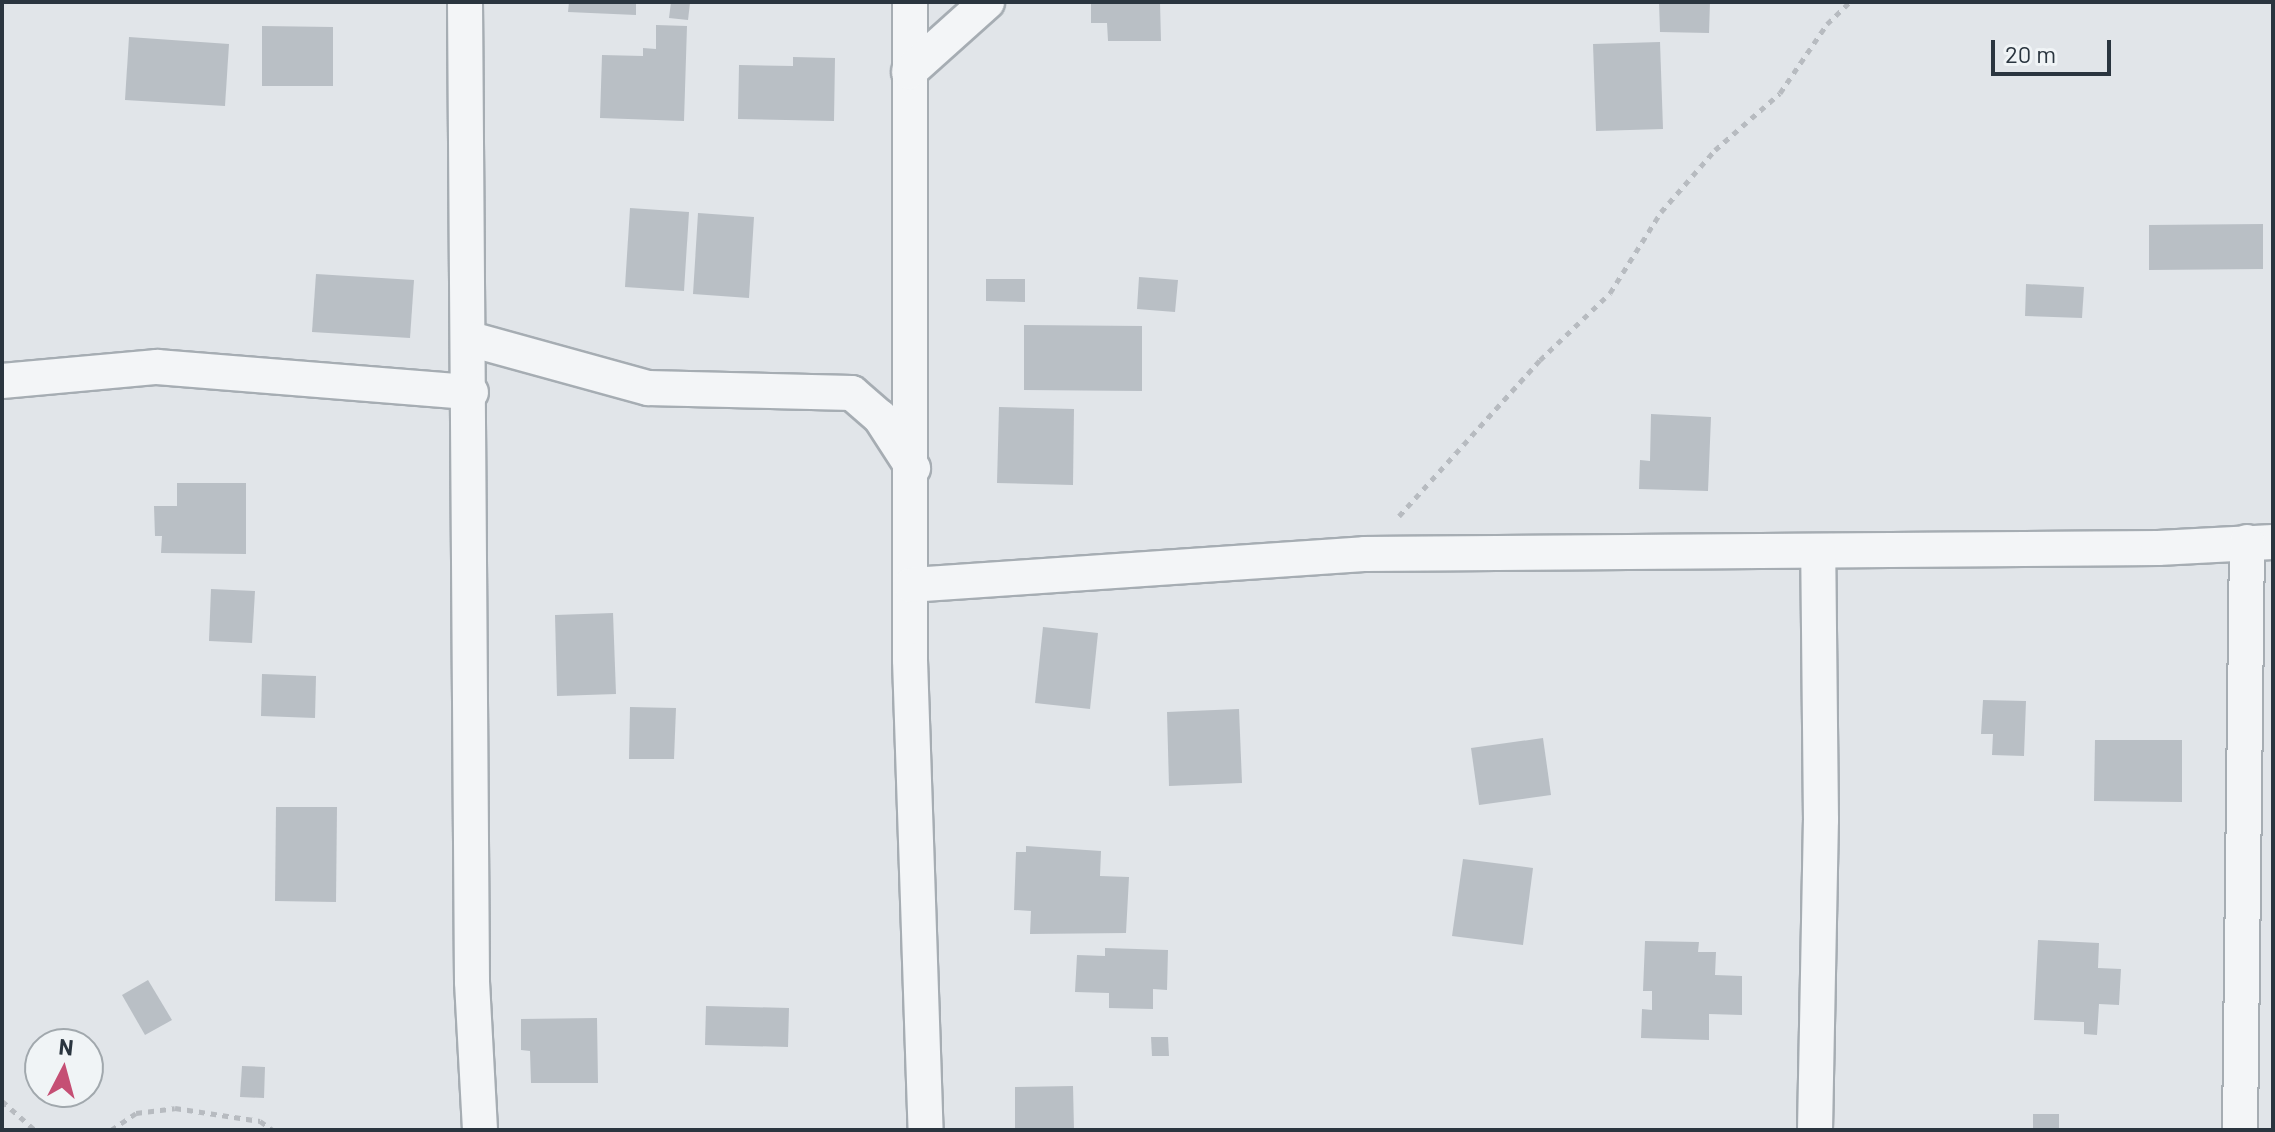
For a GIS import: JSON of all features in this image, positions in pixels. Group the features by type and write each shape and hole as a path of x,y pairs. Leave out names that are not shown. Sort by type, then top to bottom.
{"street":[{"path":"465,2 471,392 472,982 480,1130"},
{"path":"910,2 911,585 926,1130"},
{"path":"909,72 987,2"},
{"path":"470,339 648,388 852,393 880,417 913,469"},
{"path":"2,381 157,367 471,392"},
{"path":"911,585 1365,554 2158,548 2260,542 2240,1130"},
{"path":"1815,1130 1821,820 1818,552"}],"path":[{"path":"1365,554 1468,437 1610,293 1661,212 1715,150 1780,93 1827,24 1850,2"},
{"path":"2,1101 35,1130"},
{"path":"111,1130 136,1113 175,1108 260,1121 273,1130"}],"building":[{"path":"569,2 636,2 636,15 568,12"},
{"path":"671,2 690,3 688,20 669,18"},
{"path":"1091,2 1160,2 1161,41 1108,41 1107,23 1091,23"},
{"path":"1659,2 1710,2 1709,33 1660,32"},
{"path":"656,25 687,26 684,121 600,118 602,55 643,56 643,48 656,49"},
{"path":"262,26 333,27 333,86 262,86"},
{"path":"129,37 229,44 225,106 125,100"},
{"path":"1660,42 1663,129 1596,131 1593,44"},
{"path":"793,57 835,58 834,121 738,119 739,65 793,66"},
{"path":"630,208 689,212 684,291 625,287"},
{"path":"698,213 754,217 749,298 693,294"},
{"path":"2263,224 2263,269 2149,270 2149,225"},
{"path":"316,274 414,280 410,338 312,332"},
{"path":"1139,277 1178,280 1175,312 1137,309"},
{"path":"986,279 1025,279 1025,302 986,301"},
{"path":"2026,284 2084,287 2082,318 2025,316"},
{"path":"1024,325 1142,326 1142,391 1024,390"},
{"path":"999,407 1074,409 1073,485 997,483"},
{"path":"1651,414 1711,417 1708,491 1639,489 1640,460 1650,461"},
{"path":"177,483 246,483 246,554 161,553 162,536 155,536 154,506 177,506"},
{"path":"211,589 255,591 252,643 209,641"},
{"path":"613,613 616,694 557,696 555,615"},
{"path":"1043,627 1098,633 1090,709 1035,703"},
{"path":"262,674 316,676 315,718 261,716"},
{"path":"1983,700 2026,701 2024,756 1992,755 1993,734 1981,734"},
{"path":"630,707 676,708 674,759 629,759"},
{"path":"1239,709 1242,783 1169,786 1167,712"},
{"path":"1543,738 1551,795 1479,805 1471,748"},
{"path":"2095,740 2182,740 2182,802 2094,801"},
{"path":"276,807 337,807 336,902 275,901"},
{"path":"1026,846 1101,851 1100,876 1129,877 1126,933 1030,934 1031,911 1014,910 1016,852 1026,852"},
{"path":"1463,859 1533,868 1523,945 1452,936"},
{"path":"2038,940 2099,943 2098,968 2121,969 2119,1005 2099,1004 2097,1035 2084,1034 2084,1022 2034,1020"},
{"path":"1645,941 1699,942 1698,952 1716,952 1715,975 1742,976 1742,1015 1709,1014 1709,1040 1641,1038 1642,1009 1652,1010 1652,991 1643,991"},
{"path":"1105,948 1168,950 1167,990 1153,989 1153,1009 1109,1008 1109,993 1075,992 1077,955 1105,956"},
{"path":"148,980 172,1020 145,1035 122,995"},
{"path":"706,1006 789,1008 788,1047 705,1045"},
{"path":"597,1018 598,1083 531,1083 530,1051 521,1050 521,1019"},
{"path":"1151,1037 1168,1037 1169,1056 1152,1056"},
{"path":"242,1066 265,1067 264,1098 240,1097"},
{"path":"1073,1086 1074,1130 1015,1130 1015,1087"},
{"path":"2033,1114 2059,1114 2059,1130 2033,1130"}]}
